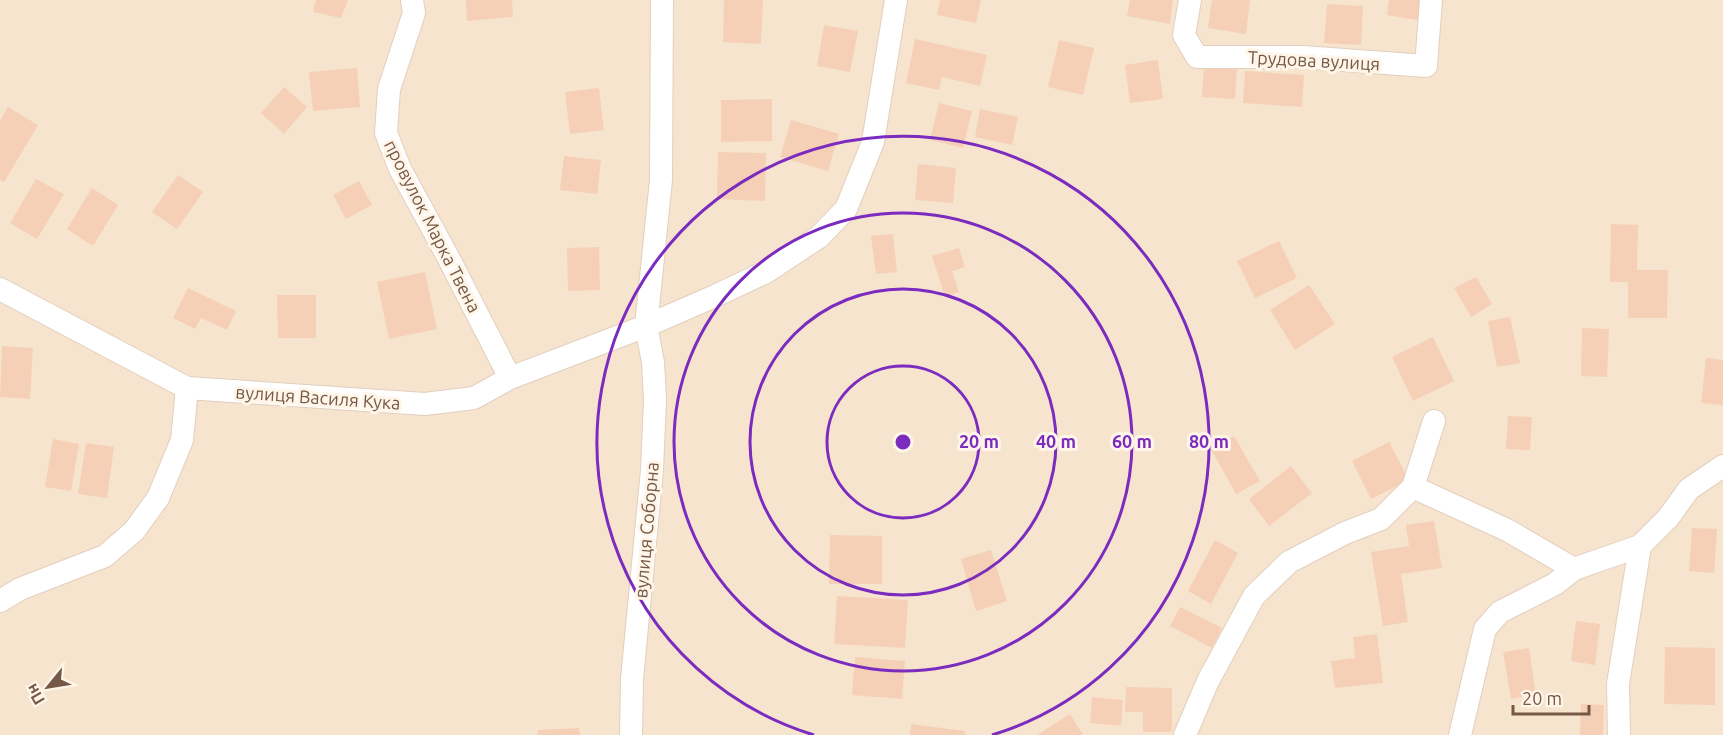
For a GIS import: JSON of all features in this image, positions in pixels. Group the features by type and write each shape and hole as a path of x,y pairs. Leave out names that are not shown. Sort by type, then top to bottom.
{"street":[{"name":"провулок Марка Твена","path":"412,0 414,13 389,89 386,133 400,170 447,255 510,378"},
{"name":"вулиця Соборна","path":"631,735 632,680 652,470 655,400 653,362 646,326 661,180 662,0"},
{"name":"вулиця Василя Кука","path":"0,289 187,388 424,404 474,398 510,378 646,326 766,272 819,237 846,209 873,142 896,0"},
{"name":"Трудова вулиця","path":"1190,0 1184,35 1197,57 1303,57 1426,66 1431,0"},
{"path":"0,601 20,589 105,556 134,531 158,498 182,440 187,388"},
{"path":"1185,735 1208,681 1254,596 1289,562 1345,534 1382,519 1413,487 1434,421"},
{"path":"1460,735 1485,629 1500,612 1555,584 1574,569 1640,546 1668,518 1689,489 1723,466"},
{"path":"1413,487 1507,530 1574,569"},
{"path":"1618,735 1618,684 1640,546"}],"shaded area":[{"path":"0,0 1723,0 1723,735 0,735"}],"building":[{"path":"316,0 348,0 341,18 313,12"},
{"path":"466,0 512,0 513,17 467,21"},
{"path":"724,0 763,0 761,44 723,42"},
{"path":"940,0 981,0 976,23 937,15"},
{"path":"1130,0 1173,0 1170,24 1127,16"},
{"path":"1212,0 1250,0 1246,34 1208,28"},
{"path":"1389,0 1426,0 1423,21 1387,15"},
{"path":"1327,4 1363,6 1361,45 1324,43"},
{"path":"824,25 858,31 850,72 817,66"},
{"path":"915,39 987,55 980,86 942,77 939,90 906,83"},
{"path":"1059,40 1094,48 1083,95 1048,87"},
{"path":"1158,60 1163,99 1130,103 1125,65"},
{"path":"1204,66 1237,68 1235,99 1202,97"},
{"path":"357,68 360,107 313,111 309,72"},
{"path":"1245,71 1304,75 1302,107 1243,103"},
{"path":"284,87 307,107 284,134 261,113"},
{"path":"599,88 604,130 570,134 565,92"},
{"path":"772,99 772,141 721,142 721,100"},
{"path":"939,103 972,111 963,148 930,140"},
{"path":"8,107 38,125 4,182 0,180 0,121"},
{"path":"980,109 1018,117 1012,145 975,137"},
{"path":"791,120 839,134 828,171 780,157"},
{"path":"718,152 766,153 765,201 717,199"},
{"path":"564,156 601,160 597,194 560,190"},
{"path":"918,164 956,168 953,203 915,200"},
{"path":"178,175 203,192 177,229 152,212"},
{"path":"36,179 64,194 37,239 10,223"},
{"path":"359,181 372,205 346,219 333,195"},
{"path":"92,188 118,205 93,246 67,229"},
{"path":"1611,224 1638,225 1637,270 1668,270 1667,318 1628,318 1628,282 1610,282"},
{"path":"893,234 897,272 876,274 871,236"},
{"path":"1279,241 1297,278 1255,298 1237,261"},
{"path":"599,247 600,290 568,291 567,248"},
{"path":"959,248 965,267 952,271 959,292 945,297 932,256"},
{"path":"425,272 437,329 389,339 377,282"},
{"path":"1476,277 1492,304 1471,317 1454,288"},
{"path":"1309,285 1335,324 1295,350 1270,310"},
{"path":"188,288 236,311 227,330 201,318 195,329 173,318"},
{"path":"277,295 316,295 316,338 278,338"},
{"path":"1510,317 1520,363 1497,367 1488,321"},
{"path":"1582,328 1609,329 1607,377 1581,376"},
{"path":"1433,337 1454,381 1413,401 1392,357"},
{"path":"2,346 33,348 30,399 0,397"},
{"path":"1706,358 1723,360 1723,405 1701,403"},
{"path":"1508,416 1532,417 1530,450 1506,449"},
{"path":"1234,436 1260,481 1236,494 1211,449"},
{"path":"53,439 79,444 71,491 45,487"},
{"path":"1389,442 1409,480 1371,499 1352,461"},
{"path":"86,443 114,447 107,498 78,494"},
{"path":"1291,466 1312,493 1269,526 1249,499"},
{"path":"1434,521 1442,568 1401,574 1408,622 1383,626 1371,552 1409,546 1406,525"},
{"path":"1692,528 1717,529 1714,573 1689,571"},
{"path":"830,535 882,536 882,584 829,584"},
{"path":"1215,540 1238,553 1211,604 1188,591"},
{"path":"991,550 1007,601 976,611 961,559"},
{"path":"837,596 908,600 905,648 834,644"},
{"path":"1180,607 1222,628 1212,648 1170,626"},
{"path":"1576,621 1600,624 1595,665 1571,661"},
{"path":"1377,634 1383,683 1335,688 1331,661 1355,658 1353,637"},
{"path":"1665,647 1715,648 1715,705 1664,704"},
{"path":"1529,648 1536,695 1511,699 1503,652"},
{"path":"855,657 905,661 902,699 852,695"},
{"path":"1126,687 1172,688 1172,732 1143,732 1143,712 1125,712"},
{"path":"1092,697 1123,700 1121,726 1090,723"},
{"path":"1581,704 1604,705 1603,735 1580,735"},
{"path":"1070,714 1083,735 1037,735"},
{"path":"911,724 965,731 965,735 910,735"},
{"path":"579,728 580,735 538,735 538,730"}]}
